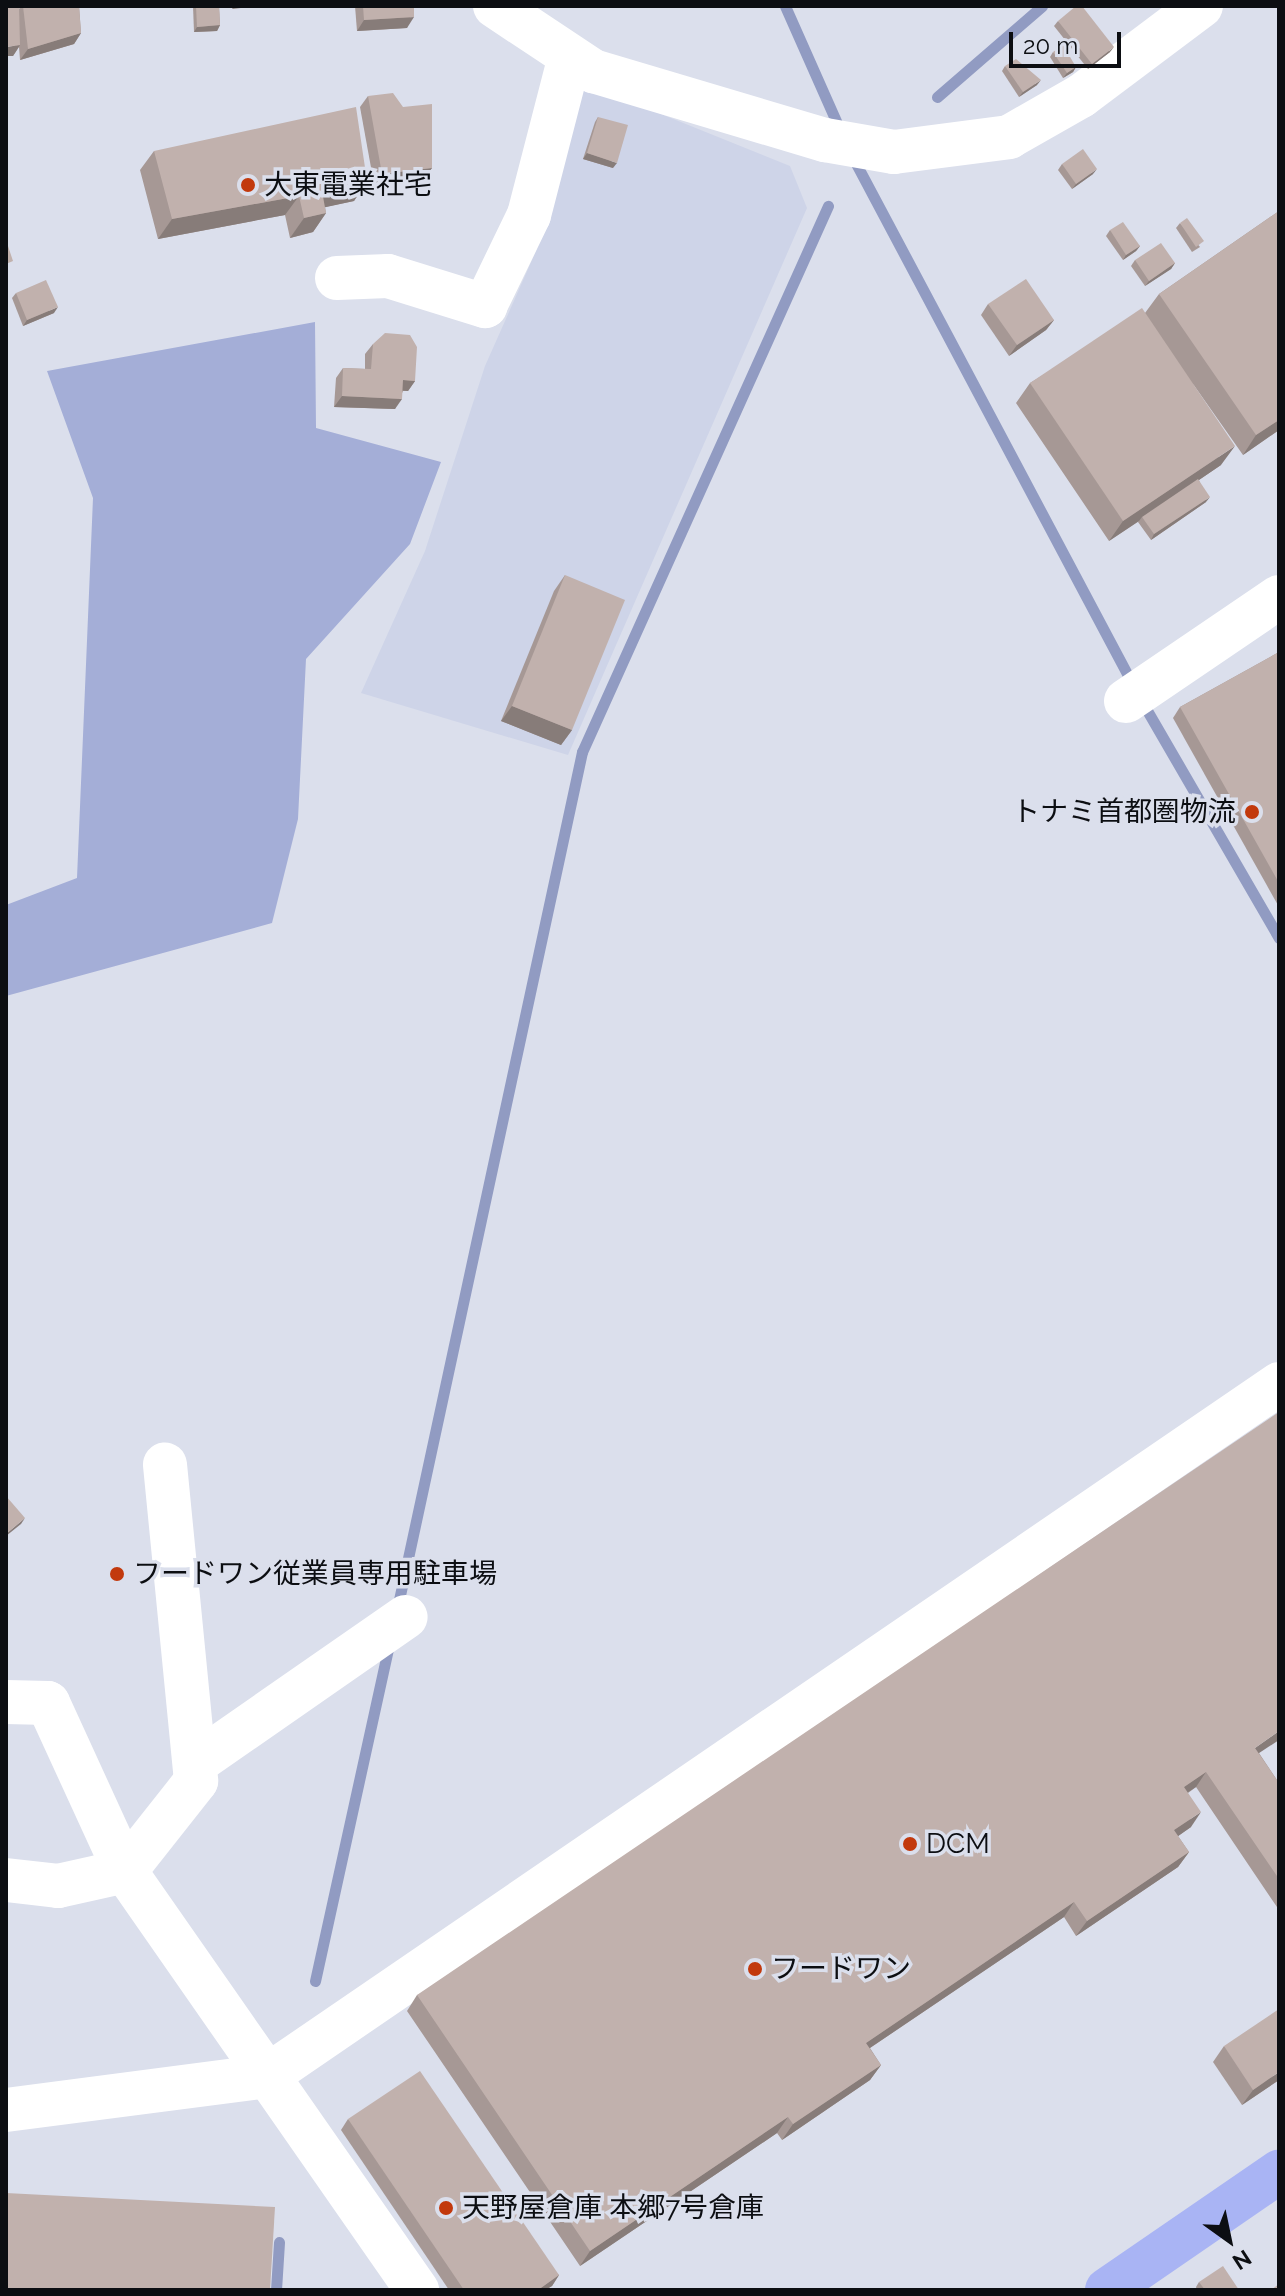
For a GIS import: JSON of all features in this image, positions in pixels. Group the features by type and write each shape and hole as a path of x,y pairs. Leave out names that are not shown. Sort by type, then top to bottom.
{"main road":[{"path":"1107,2290 1279,2172"}],"street":[{"path":"495,6 581,66 825,140 894,152 1009,137 1081,96 1201,6"},
{"path":"337,278 388,276 485,306 529,215 581,66"},
{"path":"1136,694 1279,597"},
{"path":"6,2110 267,2076 1279,1384"},
{"path":"6,1880 58,1886 125,1871 196,1781 197,1762 165,1465"},
{"path":"197,1762 389,1629"},
{"path":"6,1702 48,1703 96,1786 125,1871 417,2290"}],"shaded area":[{"path":"584,83 790,166 807,208 568,755 361,693 425,551 485,366 536,251"},
{"path":"315,322 316,428 441,462 410,544 306,659 298,819 272,923 6,996 6,905 77,878 93,498 47,371"}],"building":[{"path":"6,6 19,6 20,45 6,47"},
{"path":"23,6 79,6 81,33 28,49"},
{"path":"196,6 219,6 220,25 197,27"},
{"path":"363,6 414,6 414,17 364,20"},
{"path":"1076,6 1082,6 1114,47 1092,64 1058,21"},
{"path":"1063,45 1076,67 1067,73 1053,52"},
{"path":"1016,59 1041,80 1023,92 1005,66"},
{"path":"393,93 403,107 432,104 432,168 382,174 368,96"},
{"name":"大東電業社宅","path":"356,107 367,181 322,191 326,213 304,218 299,196 172,219 154,151"},
{"path":"598,117 628,125 617,163 587,153"},
{"path":"1083,149 1097,169 1076,184 1062,164"},
{"path":"1279,211 1279,420 1256,435 1159,294"},
{"path":"1187,218 1204,241 1196,247 1180,223"},
{"path":"1123,222 1140,246 1126,255 1110,230"},
{"path":"6,240 13,261 6,264"},
{"path":"1161,243 1175,263 1149,281 1135,260"},
{"path":"1026,279 1054,320 1017,345 988,304"},
{"path":"46,280 58,307 27,320 16,293"},
{"path":"1142,308 1235,446 1123,521 1030,383"},
{"path":"385,333 410,335 417,347 415,381 403,380 402,399 342,396 343,368 371,369 373,344"},
{"path":"1198,479 1210,497 1154,534 1142,517"},
{"path":"565,575 625,600 572,730 512,706"},
{"name":"トナミ首都圏物流","path":"1279,652 1279,883 1180,707"},
{"name":"DCM","path":"1279,1412 1279,1731 1255,1748 1279,1783 1279,1879 1206,1772 1184,1787 1201,1812 1174,1830 1189,1852 1087,1921 1074,1902 866,2043 881,2065 793,2124 788,2117 590,2251 417,1995"},
{"path":"6,1496 25,1518 6,1534"},
{"path":"1279,2009 1279,2072 1253,2090 1224,2046"},
{"name":"天野屋倉庫 本郷7号倉庫","path":"420,2071 559,2275 538,2290 464,2290 348,2119"},
{"path":"6,2193 275,2207 270,2290 6,2290"},
{"path":"1223,2266 1239,2290 1205,2290 1199,2282"}],"waterway":[{"path":"785,6 840,130"},
{"path":"937,97 1042,6"},
{"path":"852,156 1133,685"},
{"path":"397,1609 582,752 828,206"},
{"path":"1141,700 1279,938"},
{"path":"315,1981 389,1645"},
{"path":"276,2290 279,2242"}],"place":[{"name":"大東電業社宅","path":"248,185"},
{"name":"トナミ首都圏物流","path":"1252,812"},
{"name":"フードワン従業員専用駐車場","path":"117,1574"},
{"name":"DCM","path":"910,1844"},
{"name":"フードワン","path":"755,1969"},
{"name":"天野屋倉庫 本郷7号倉庫","path":"446,2208"}]}
